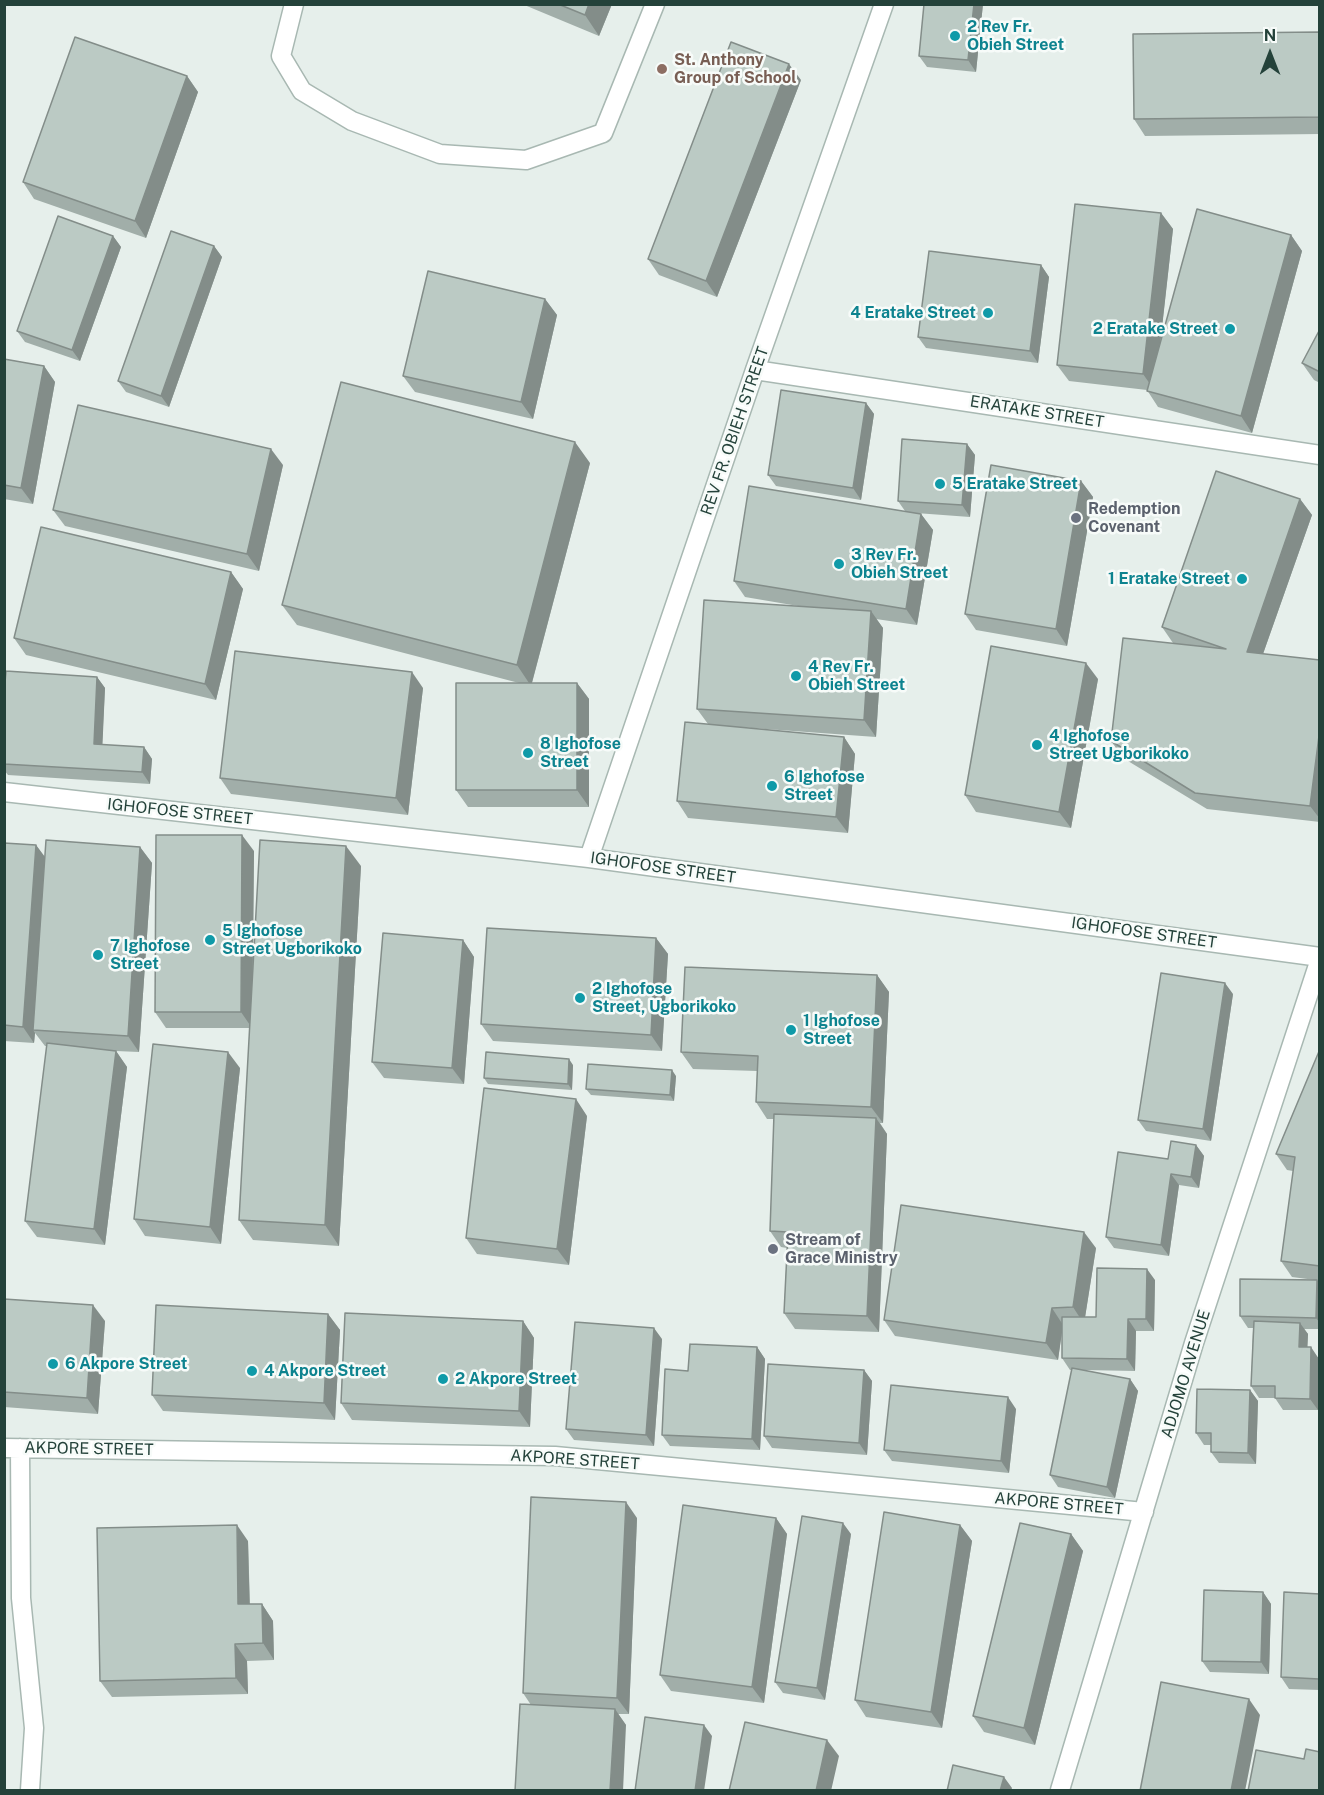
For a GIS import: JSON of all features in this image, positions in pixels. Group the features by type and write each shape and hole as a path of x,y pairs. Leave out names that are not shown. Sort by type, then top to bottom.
{"street":[{"path":"294,4 281,56 302,91 352,121 440,154 526,160 603,133 655,4"},
{"name":"REV FR. OBIEH STREET","path":"589,858 755,370 884,4"},
{"name":"ERATAKE STREET","path":"755,370 1320,455"},
{"name":"IGHOFOSE STREET","path":"4,792 589,858 1320,958"},
{"name":"ADJOMO AVENUE","path":"1060,1791 1194,1342 1320,958"},
{"path":"12,1448 21,1598 34,1728 30,1791"},
{"name":"AKPORE STREET","path":"12,1448 555,1456 1144,1512"}],"building":[{"path":"558,4 589,4 585,15"},
{"name":"2 Rev Fr. Obieh Street","path":"924,4 974,4 968,60 919,56"},
{"path":"1320,32 1320,117 1134,119 1133,34"},
{"path":"75,37 187,76 135,221 23,182"},
{"path":"731,42 789,64 706,281 648,259"},
{"path":"1075,204 1161,213 1143,374 1057,365"},
{"name":"2 Eratake Street","path":"1197,209 1291,235 1241,416 1147,391"},
{"path":"58,216 113,236 72,350 17,331"},
{"path":"171,231 214,246 161,396 118,381"},
{"name":"4 Eratake Street","path":"929,251 1041,265 1030,351 918,337"},
{"path":"428,271 545,299 521,402 403,376"},
{"path":"1320,329 1320,372 1302,363"},
{"path":"4,359 44,366 21,488 4,485"},
{"path":"341,382 575,442 517,665 282,605"},
{"path":"781,390 866,403 853,488 768,475"},
{"path":"78,405 271,449 247,554 53,510"},
{"name":"5 Eratake Street","path":"902,439 967,444 962,505 898,501"},
{"path":"991,465 1081,481 1056,629 965,614"},
{"path":"1216,471 1300,499 1247,652 1320,660 1320,728 1310,806 1195,793 1111,741 1123,638 1226,649 1162,627"},
{"name":"3 Rev Fr. Obieh Street","path":"749,486 921,514 906,609 734,581"},
{"path":"41,527 231,572 205,684 14,638"},
{"name":"4 Rev Fr. Obieh Street","path":"704,600 871,611 864,720 697,709"},
{"name":"4 Ighofose Street Ugborikoko","path":"991,646 1086,663 1059,812 965,795"},
{"path":"235,651 412,672 396,798 220,778"},
{"path":"6,671 97,677 94,744 144,747 142,772 4,764"},
{"name":"8 Ighofose Street","path":"456,683 577,683 577,790 456,790"},
{"name":"6 Ighofose Street","path":"685,722 844,737 836,817 677,801"},
{"name":"5 Ighofose Street Ugborikoko","path":"156,835 242,835 241,1012 155,1012"},
{"name":"7 Ighofose Street","path":"46,840 140,847 128,1036 33,1030"},
{"path":"260,840 346,846 325,1225 239,1220"},
{"path":"4,843 36,845 23,1027 4,1025"},
{"name":"2 Ighofose Street, Ugborikoko","path":"487,928 656,938 651,1035 481,1024"},
{"path":"383,933 463,940 452,1068 372,1062"},
{"name":"1 Ighofose Street","path":"685,967 877,975 871,1107 756,1102 758,1056 681,1052"},
{"path":"1161,973 1225,983 1203,1129 1138,1120"},
{"path":"47,1043 116,1051 94,1229 25,1221"},
{"path":"153,1044 228,1052 210,1227 134,1219"},
{"path":"1320,1049 1320,1266 1281,1261 1295,1157 1276,1154"},
{"path":"486,1052 569,1059 568,1084 484,1078"},
{"path":"588,1064 672,1070 670,1095 586,1089"},
{"path":"484,1088 576,1099 557,1249 466,1238"},
{"path":"774,1114 876,1118 867,1316 784,1313 788,1232 770,1231"},
{"path":"1171,1141 1196,1145 1191,1177 1171,1174 1161,1245 1106,1237 1118,1152 1168,1159"},
{"path":"901,1205 1084,1232 1073,1307 1052,1308 1046,1343 884,1320"},
{"path":"1097,1268 1147,1269 1146,1319 1128,1319 1127,1359 1062,1358 1062,1317 1096,1317"},
{"path":"1240,1279 1317,1280 1316,1318 1240,1316"},
{"name":"6 Akpore Street","path":"4,1299 93,1305 87,1398 4,1392"},
{"name":"4 Akpore Street","path":"156,1305 328,1314 324,1403 152,1395"},
{"name":"2 Akpore Street","path":"345,1313 523,1321 519,1411 341,1403"},
{"path":"1254,1321 1300,1323 1299,1347 1311,1347 1310,1399 1275,1398 1275,1386 1251,1386"},
{"path":"575,1322 654,1328 646,1435 566,1429"},
{"path":"690,1344 757,1347 752,1439 662,1435 665,1369 688,1371"},
{"path":"768,1364 864,1370 859,1443 764,1436"},
{"path":"1072,1368 1130,1379 1107,1487 1050,1475"},
{"path":"891,1385 1008,1397 1001,1461 884,1450"},
{"path":"1197,1389 1250,1390 1248,1453 1211,1452 1211,1433 1196,1433"},
{"path":"531,1497 626,1502 617,1698 523,1693"},
{"path":"683,1505 776,1518 752,1687 660,1675"},
{"path":"884,1512 960,1525 931,1712 855,1700"},
{"path":"802,1516 843,1523 817,1688 775,1682"},
{"path":"1020,1523 1071,1534 1024,1728 973,1716"},
{"path":"237,1525 238,1604 262,1604 263,1643 235,1644 236,1678 100,1681 97,1528"},
{"path":"1204,1590 1263,1592 1261,1662 1202,1661"},
{"path":"1284,1592 1320,1594 1319,1679 1281,1677"},
{"path":"1161,1682 1249,1699 1231,1791 1140,1791"},
{"path":"520,1704 615,1709 610,1791 515,1791"},
{"path":"645,1717 704,1725 695,1791 635,1791"},
{"path":"745,1722 827,1740 816,1791 729,1791"},
{"path":"1306,1749 1320,1752 1320,1791 1248,1791 1256,1750 1304,1759"},
{"path":"953,1765 1004,1777 1000,1791 947,1791"}],"place":[{"name":"2 Rev Fr. Obieh Street","path":"955,36"},
{"name":"St. Anthony Group of School","path":"662,69"},
{"name":"4 Eratake Street","path":"988,313"},
{"name":"2 Eratake Street","path":"1230,329"},
{"name":"5 Eratake Street","path":"940,484"},
{"name":"Redemption Covenant","path":"1076,518"},
{"name":"3 Rev Fr. Obieh Street","path":"839,564"},
{"name":"1 Eratake Street","path":"1242,579"},
{"name":"4 Rev Fr. Obieh Street","path":"796,676"},
{"name":"4 Ighofose Street Ugborikoko","path":"1037,745"},
{"name":"8 Ighofose Street","path":"528,753"},
{"name":"6 Ighofose Street","path":"772,786"},
{"name":"5 Ighofose Street Ugborikoko","path":"210,940"},
{"name":"7 Ighofose Street","path":"98,955"},
{"name":"2 Ighofose Street, Ugborikoko","path":"580,998"},
{"name":"1 Ighofose Street","path":"791,1030"},
{"name":"Stream of Grace Ministry","path":"773,1249"},
{"name":"6 Akpore Street","path":"53,1364"},
{"name":"4 Akpore Street","path":"252,1371"},
{"name":"2 Akpore Street","path":"443,1379"}]}
